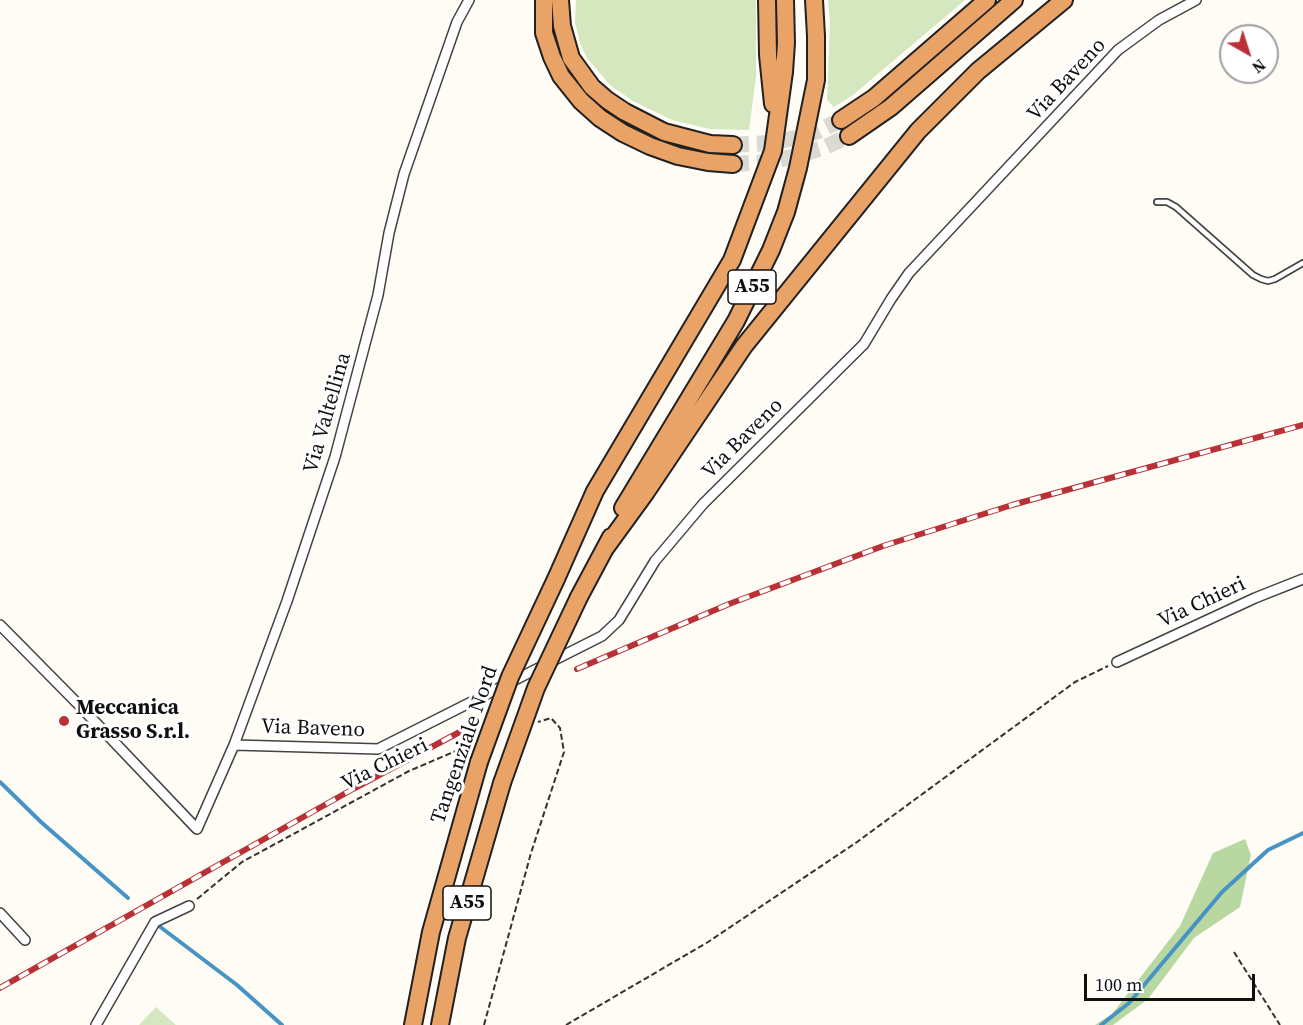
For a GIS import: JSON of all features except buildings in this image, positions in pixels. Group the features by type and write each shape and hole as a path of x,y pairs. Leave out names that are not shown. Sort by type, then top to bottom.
{"highway":[{"path":"544,0 544,33 561,76 581,101 600,118 623,133 678,156 733,164"},
{"path":"560,0 562,26 572,58 592,87 607,100 664,132 710,144 733,145"},
{"name":"A55","path":"767,0 768,55 775,129"},
{"name":"A55","path":"775,129 786,43 784,0"},
{"name":"A55","path":"440,1025 457,938 502,783 536,688 626,503 736,321 771,250 786,212 798,168 816,80 814,0"},
{"path":"841,120 874,98 987,0"},
{"path":"849,136 891,107 1014,0"},
{"name":"A55","path":"606,547 646,492 744,346 918,131 978,71 1064,0"},
{"name":"Tangenziale Nord","path":"413,1025 430,932 479,762 510,677 595,491 732,260 773,151 775,129"}],"street":[{"name":"Via Valtellina","path":"0,625 197,829 234,744 287,601 335,457 378,295 389,232 404,174 457,22 469,0"},
{"name":"Via Baveno","path":"234,744 378,749 602,636 619,620 655,561 703,504 864,344 909,273 1119,50 1159,20 1196,0"},
{"name":"Via Chieri","path":"1117,662 1255,598 1303,579"},
{"path":"96,1025 155,922 189,906"},
{"path":"0,913 25,940"}],"lane":[{"path":"1157,202 1167,202 1176,207 1253,275 1261,279 1268,281 1275,279 1303,262"}],"path":[{"path":"566,1025 708,942 857,842 1075,682 1117,662"},
{"path":"484,1025 531,853 564,752 560,728 551,718 531,725"},
{"name":"Via Chieri","path":"189,906 242,862 409,771 479,742"},
{"path":"1234,952 1280,1025"}],"green space":[{"path":"576,0 756,0 756,77 749,130 710,129 672,120 633,101 610,85 587,58 580,43 575,22"},
{"path":"828,0 965,0 853,95 834,107 827,100 830,23"},
{"path":"1245,839 1251,855 1240,907 1194,938 1148,999 1113,1025 1095,1025 1112,1014 1180,926 1213,853"},
{"path":"156,1007 176,1025 139,1025"}],"waterway":[{"path":"0,782 41,822 128,898"},
{"path":"1101,1025 1129,1003 1222,892 1268,850 1303,833"},
{"path":"159,926 237,985 282,1025"}],"tunnel":[{"path":"733,145 769,143 795,138 818,131 841,120"},
{"path":"733,164 768,162 798,156 849,136"}],"railway":[{"path":"577,669 729,604 883,546 1012,505 1303,425"},
{"path":"0,988 353,789 469,727"}],"place":[{"name":"Meccanica Grasso S.r.l.","path":"64,721"}]}
